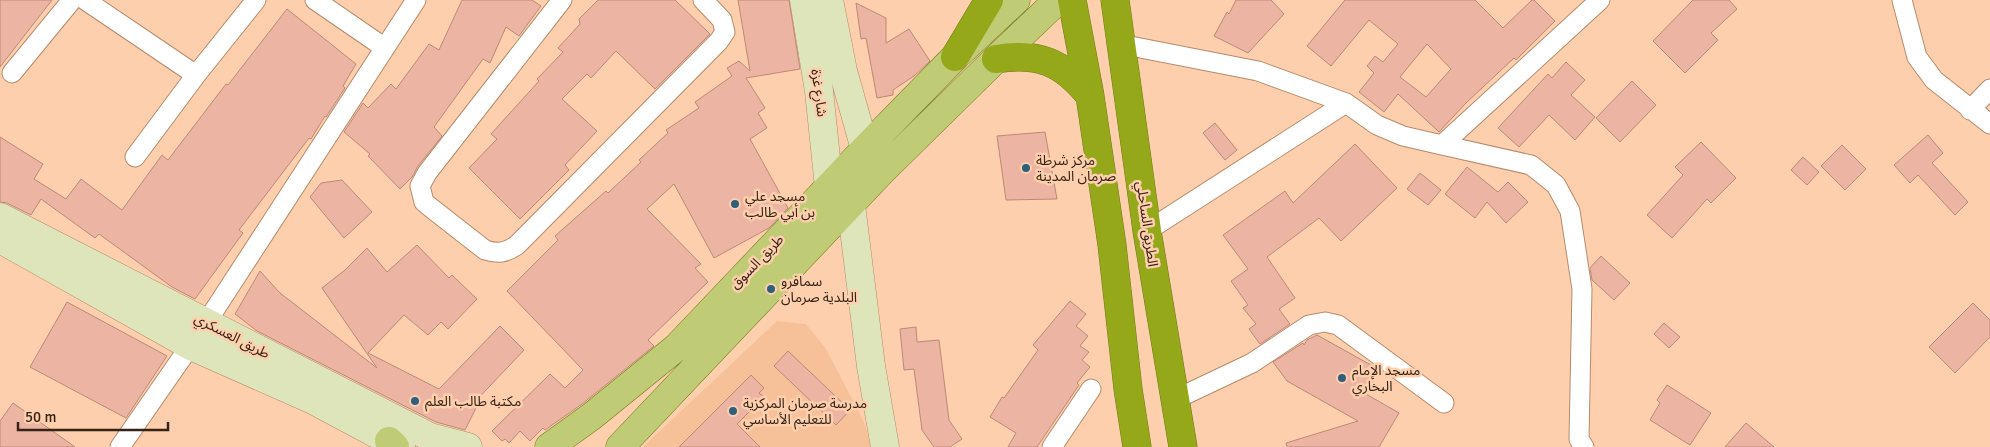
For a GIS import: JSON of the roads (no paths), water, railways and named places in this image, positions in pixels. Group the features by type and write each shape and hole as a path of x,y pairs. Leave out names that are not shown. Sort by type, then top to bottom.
{"highway":[{"path":"955,57 989,0"},
{"path":"1072,0 1090,96 1112,245 1128,389 1137,447"},
{"name":"الطريق الساحلي","path":"1115,0 1147,231 1183,447"},
{"path":"996,59 1017,55 1045,60 1059,66 1076,78 1090,96"}],"main road":[{"name":"طريق السوق","path":"549,447 592,416 676,347 955,57 1016,0"},
{"name":"طريق السوق","path":"620,447 881,172 1058,0"},
{"path":"865,149 881,172"}],"street":[{"path":"12,73 72,0"},
{"path":"85,0 196,75"},
{"path":"135,157 196,75 256,0"},
{"path":"315,0 385,48"},
{"path":"120,447 191,346 416,0"},
{"path":"562,0 427,173 420,186 424,202 485,250 494,253 502,253 517,244 720,41 725,32 722,20 703,0"},
{"name":"شارع غزة","path":"804,0 819,91 829,187"},
{"name":"شارع غزة","path":"829,0 843,72 865,149"},
{"path":"1442,145 1600,0"},
{"path":"1902,0 1917,57 1934,80 1990,124"},
{"path":"1120,44 1258,71 1346,103 1377,126 1403,136 1531,165 1556,185 1570,212 1582,289 1579,439 1584,447"},
{"path":"1970,110 1990,88"},
{"path":"1147,231 1346,103"},
{"path":"851,205 870,366 885,447"},
{"name":"طريق العسكري","path":"0,217 430,437 468,447"},
{"name":"طريق العسكري","path":"0,238 191,346 313,400 395,445"},
{"path":"1174,400 1252,363 1309,325 1325,322 1338,325 1444,403"},
{"path":"1052,447 1091,389"}],"place":[{"name":"مركز شرطة صرمان المدينة","path":"1026,168"},
{"name":"مسجد علي بن أبي طالب","path":"735,204"},
{"name":"سمافرو البلدية صرمان","path":"771,289"},
{"name":"مسجد الإمام البخاري","path":"1342,378"},
{"name":"مكتبة طالب العلم","path":"415,401"},
{"name":"مدرسة صرمان المركزية للتعليم الأساسي","path":"733,411"}]}
